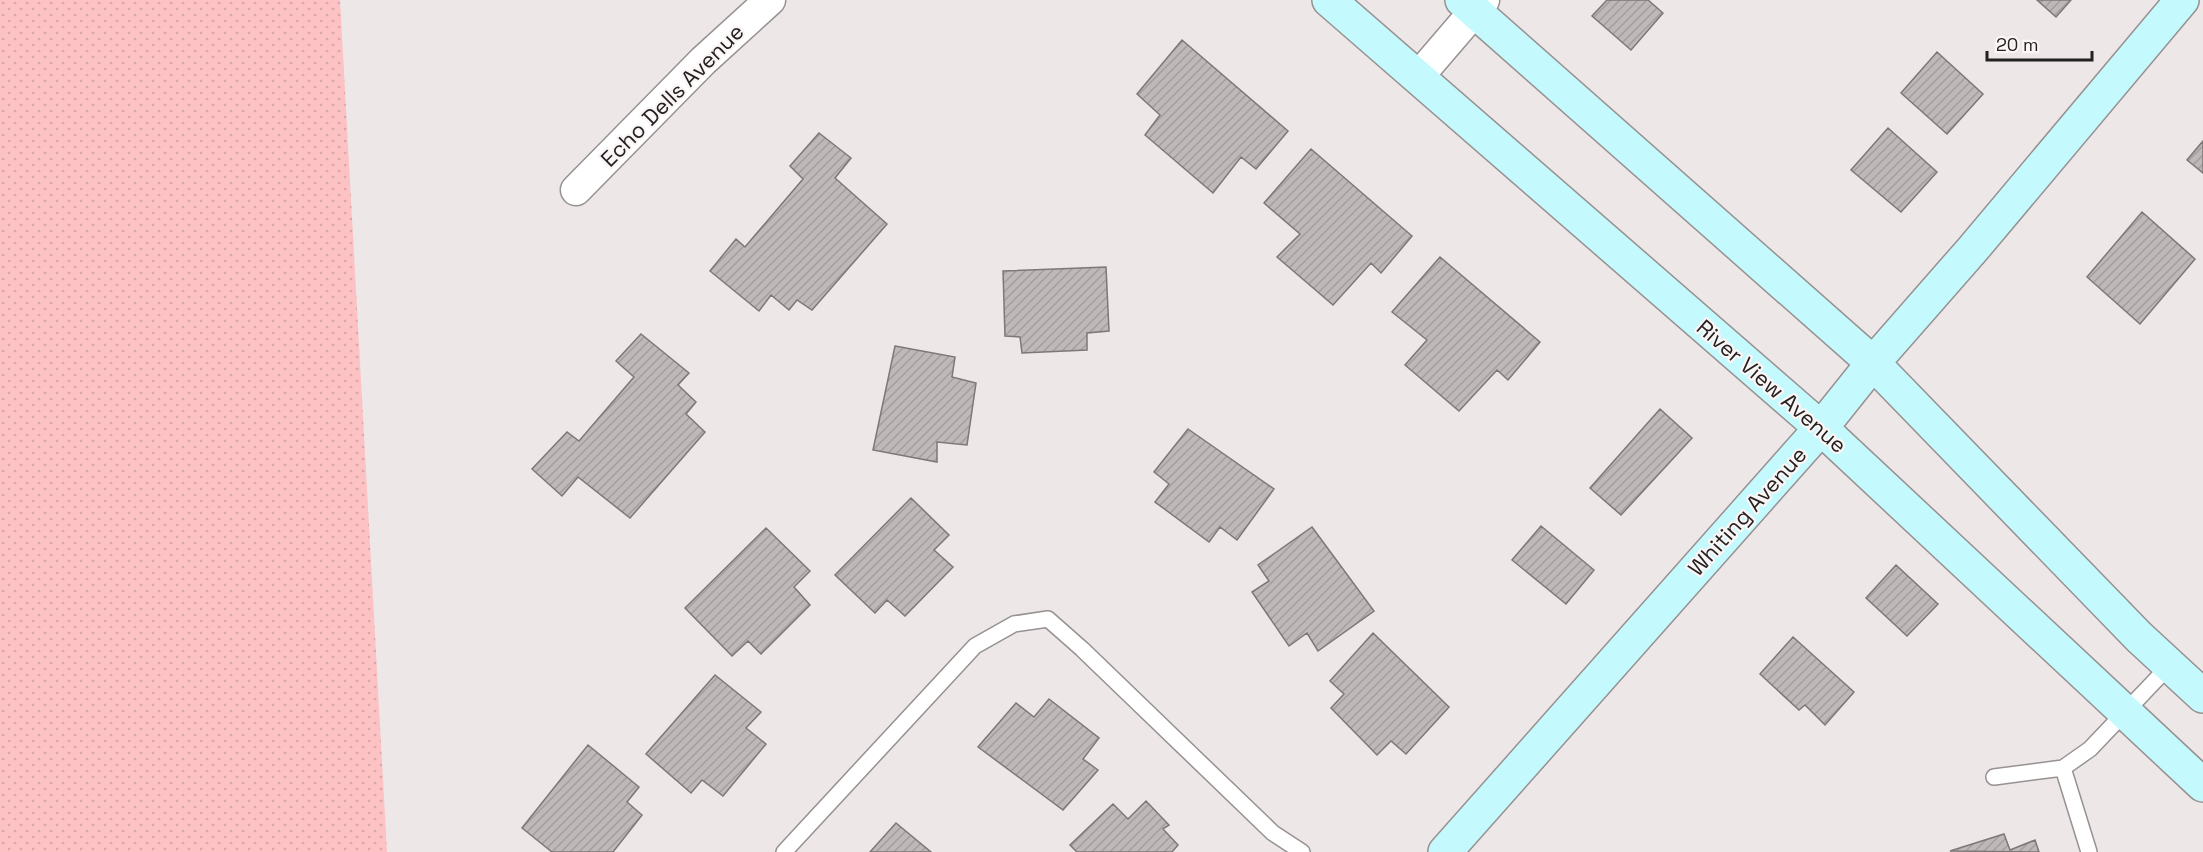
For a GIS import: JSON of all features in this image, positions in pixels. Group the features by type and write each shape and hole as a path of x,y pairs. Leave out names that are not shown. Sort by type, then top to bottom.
{"main road":[{"name":"River View Avenue","path":"1329,0 1821,428 2203,785"},
{"name":"Whiting Avenue","path":"1445,852 1821,428 1873,363 1972,250 2182,0"},
{"path":"1474,4 1873,363 2203,696"}],"street":[{"name":"Echo Dells Avenue","path":"576,190 703,61 770,0"},
{"path":"1418,77 1474,4"}],"lane":[{"path":"784,852 975,646 1014,624 1048,619 1273,833 1302,852"},
{"path":"1994,777 2063,768 2090,749 2170,665"},
{"path":"2063,768 2089,852"}],"shaded area":[{"path":"0,0 340,0 387,852 0,852"}],"building":[{"path":"1607,0 1648,0 1663,13 1631,50 1592,16"},
{"path":"2037,0 2071,0 2056,17"},
{"path":"1182,40 1288,131 1256,169 1241,157 1213,193 1145,135 1160,115 1137,94"},
{"path":"1937,52 1983,94 1947,134 1901,93"},
{"path":"1888,128 1937,172 1901,212 1851,170"},
{"path":"819,133 851,158 835,178 887,224 812,310 797,300 789,310 771,295 759,311 710,271 736,239 745,247 803,179 790,166"},
{"path":"2203,141 2203,173 2187,160"},
{"path":"1311,149 1412,236 1381,273 1371,263 1333,305 1277,257 1300,234 1264,203"},
{"path":"2142,212 2195,259 2140,324 2087,277"},
{"path":"1440,257 1540,342 1508,380 1497,370 1459,411 1405,365 1427,340 1392,312"},
{"path":"1106,267 1109,331 1087,333 1087,350 1022,353 1020,337 1005,336 1003,271"},
{"path":"641,334 689,373 678,385 696,402 686,414 705,432 630,518 578,477 562,496 532,469 567,432 579,441 634,377 616,361"},
{"path":"895,346 955,357 952,377 976,383 967,445 937,442 937,462 873,450"},
{"path":"1660,409 1692,438 1621,515 1590,488"},
{"path":"1188,429 1274,489 1237,540 1220,527 1209,542 1155,502 1169,484 1154,472"},
{"path":"911,498 949,535 934,550 953,567 905,616 887,600 875,613 835,575"},
{"path":"1541,526 1594,570 1566,604 1512,560"},
{"path":"1312,527 1374,611 1318,651 1307,633 1289,646 1252,592 1269,581 1258,565"},
{"path":"766,528 810,571 794,587 810,605 761,654 748,641 732,656 685,608"},
{"path":"1896,565 1938,604 1907,636 1866,598"},
{"path":"1373,633 1449,707 1406,754 1391,741 1377,755 1331,708 1344,694 1330,681"},
{"path":"1793,637 1854,692 1825,725 1805,705 1799,710 1760,674"},
{"path":"715,675 761,712 746,728 766,744 723,796 702,780 691,793 646,754"},
{"path":"1049,699 1099,738 1083,759 1098,770 1063,810 978,747 1016,703 1034,717"},
{"path":"588,745 639,787 627,802 642,815 613,852 552,852 522,828"},
{"path":"1146,801 1169,825 1163,829 1178,845 1172,852 1077,852 1070,845 1113,804 1128,819"},
{"path":"896,823 931,852 870,852"},
{"path":"2004,834 2010,850 2035,840 2039,852 1950,851"}]}
